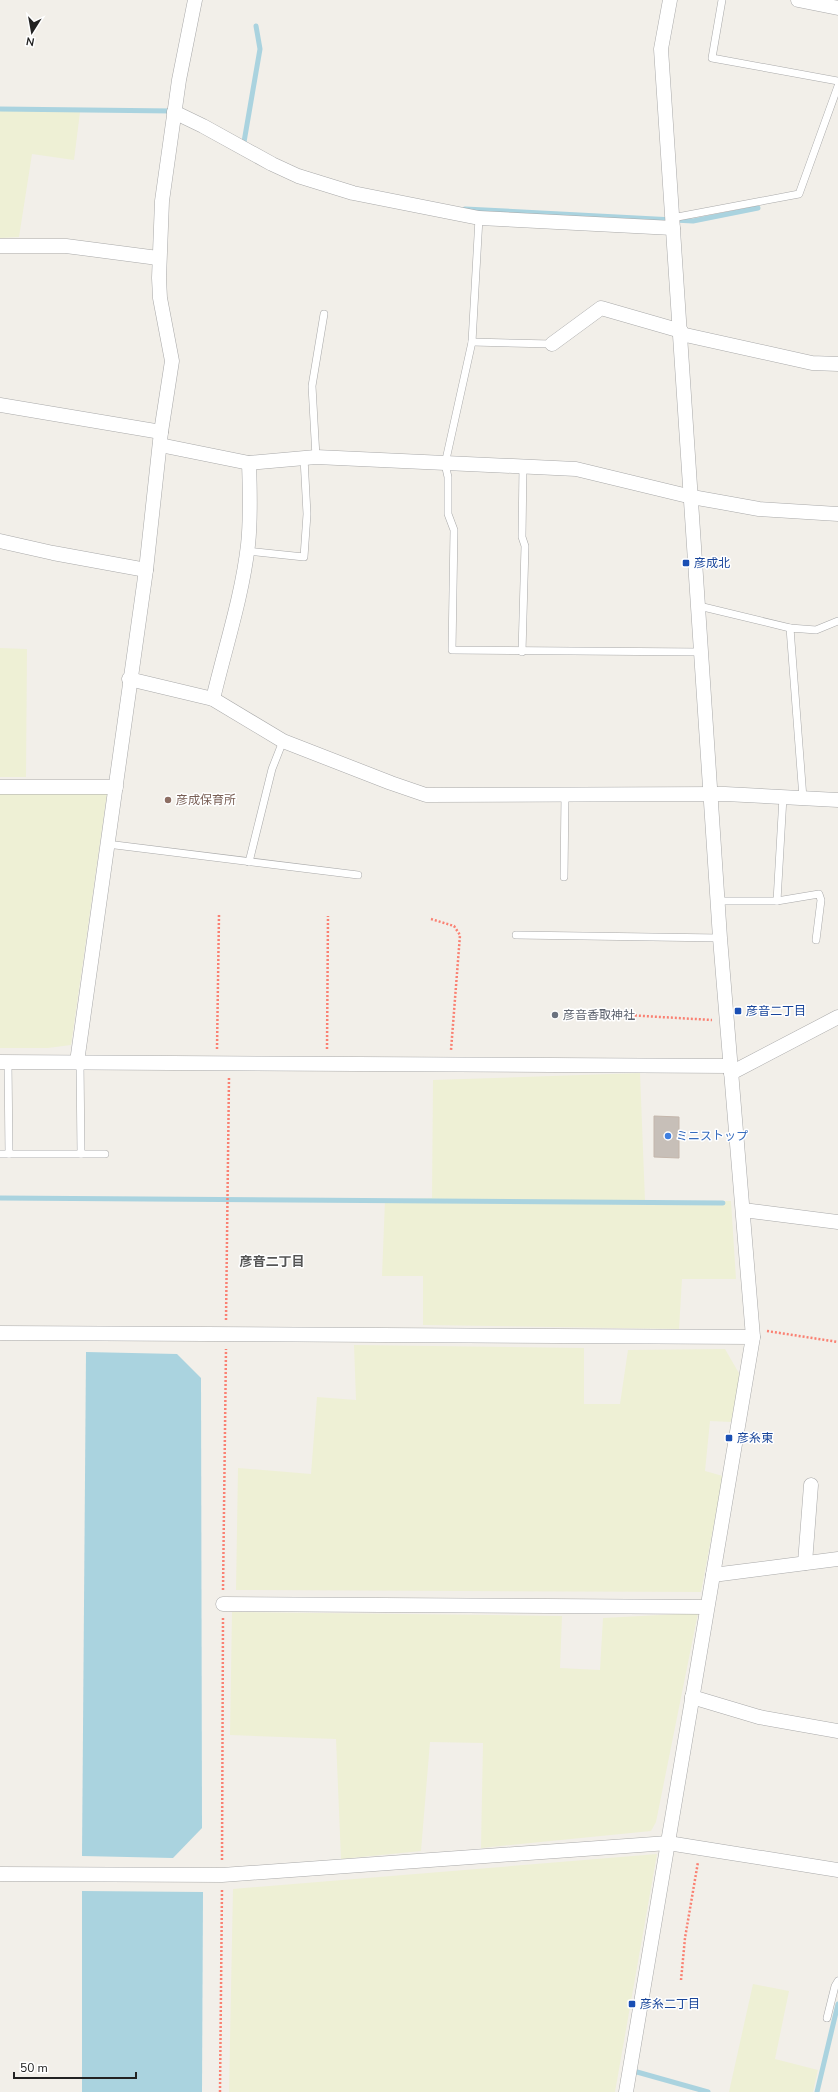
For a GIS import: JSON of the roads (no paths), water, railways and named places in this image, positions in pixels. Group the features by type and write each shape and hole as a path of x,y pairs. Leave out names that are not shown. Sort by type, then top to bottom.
{"street":[{"path":"79,1062 106,844 116,787 129,679 146,570 160,438 172,361 160,298 158,258 162,201 174,112 195,0"},
{"path":"626,2092 707,1607 758,1334 743,1210 726,1020 661,49 670,0"},
{"path":"798,0 838,8"},
{"path":"174,112 203,126 272,164 298,176 354,193 479,218 673,223"},
{"path":"0,246 66,246 158,258"},
{"path":"552,344 601,308 681,333 812,363 838,364"},
{"path":"0,405 160,438 249,463 310,457 576,469 692,497 759,509 838,514"},
{"path":"214,699 247,551 250,510 249,463"},
{"path":"0,541 53,553 146,570"},
{"path":"129,679 214,699 283,741 426,795 711,795 838,800"},
{"path":"0,787 116,787"},
{"path":"4,1062 450,1065 730,1070 838,1017"},
{"path":"743,1210 838,1222"},
{"path":"0,1333 758,1334"},
{"path":"805,1563 811,1484"},
{"path":"713,1575 838,1559"},
{"path":"223,1604 707,1607"},
{"path":"692,1697 759,1717 838,1731"},
{"path":"0,1874 222,1875 668,1844 838,1870"}],"lane":[{"path":"722,0 712,58 838,80"},
{"path":"673,223 798,194 838,86"},
{"path":"479,218 472,342 445,464 448,477 448,514 454,530 452,650 522,652 702,652"},
{"path":"247,551 304,557 310,457 312,386 324,314"},
{"path":"472,342 552,344"},
{"path":"522,652 525,546 522,537 523,466"},
{"path":"699,606 790,628 816,630 838,622"},
{"path":"790,628 803,798"},
{"path":"249,862 272,769 283,741"},
{"path":"564,877 565,795"},
{"path":"777,901 783,797"},
{"path":"106,844 358,875"},
{"path":"718,901 777,901 819,894 820,900 816,940"},
{"path":"516,935 720,938"},
{"path":"4,1062 9,1154"},
{"path":"79,1062 81,1154"},
{"path":"0,1154 106,1154"},
{"path":"827,2018 834,1986 838,1981"}],"water":[{"path":"86,1352 177,1354 201,1378 202,1828 173,1858 82,1856"},
{"path":"82,1891 203,1892 202,2092 82,2092"}],"waterway":[{"path":"244,142 260,49 256,26"},
{"path":"0,109 173,111"},
{"path":"465,209 693,221 758,208"},
{"path":"0,1198 723,1203"},
{"path":"817,2092 838,2004"},
{"path":"637,2072 708,2092"}],"place":[{"name":"彦成北","path":"686,563"},
{"name":"彦成保育所","path":"168,800"},
{"name":"彦音二丁目","path":"738,1011"},
{"name":"彦音香取神社","path":"555,1015"},
{"name":"ミニストップ","path":"668,1136"},
{"name":"彦糸東","path":"729,1438"},
{"name":"彦糸二丁目","path":"632,2004"}],"district":[{"name":"彦音二丁目","path":"272,1262"}]}
